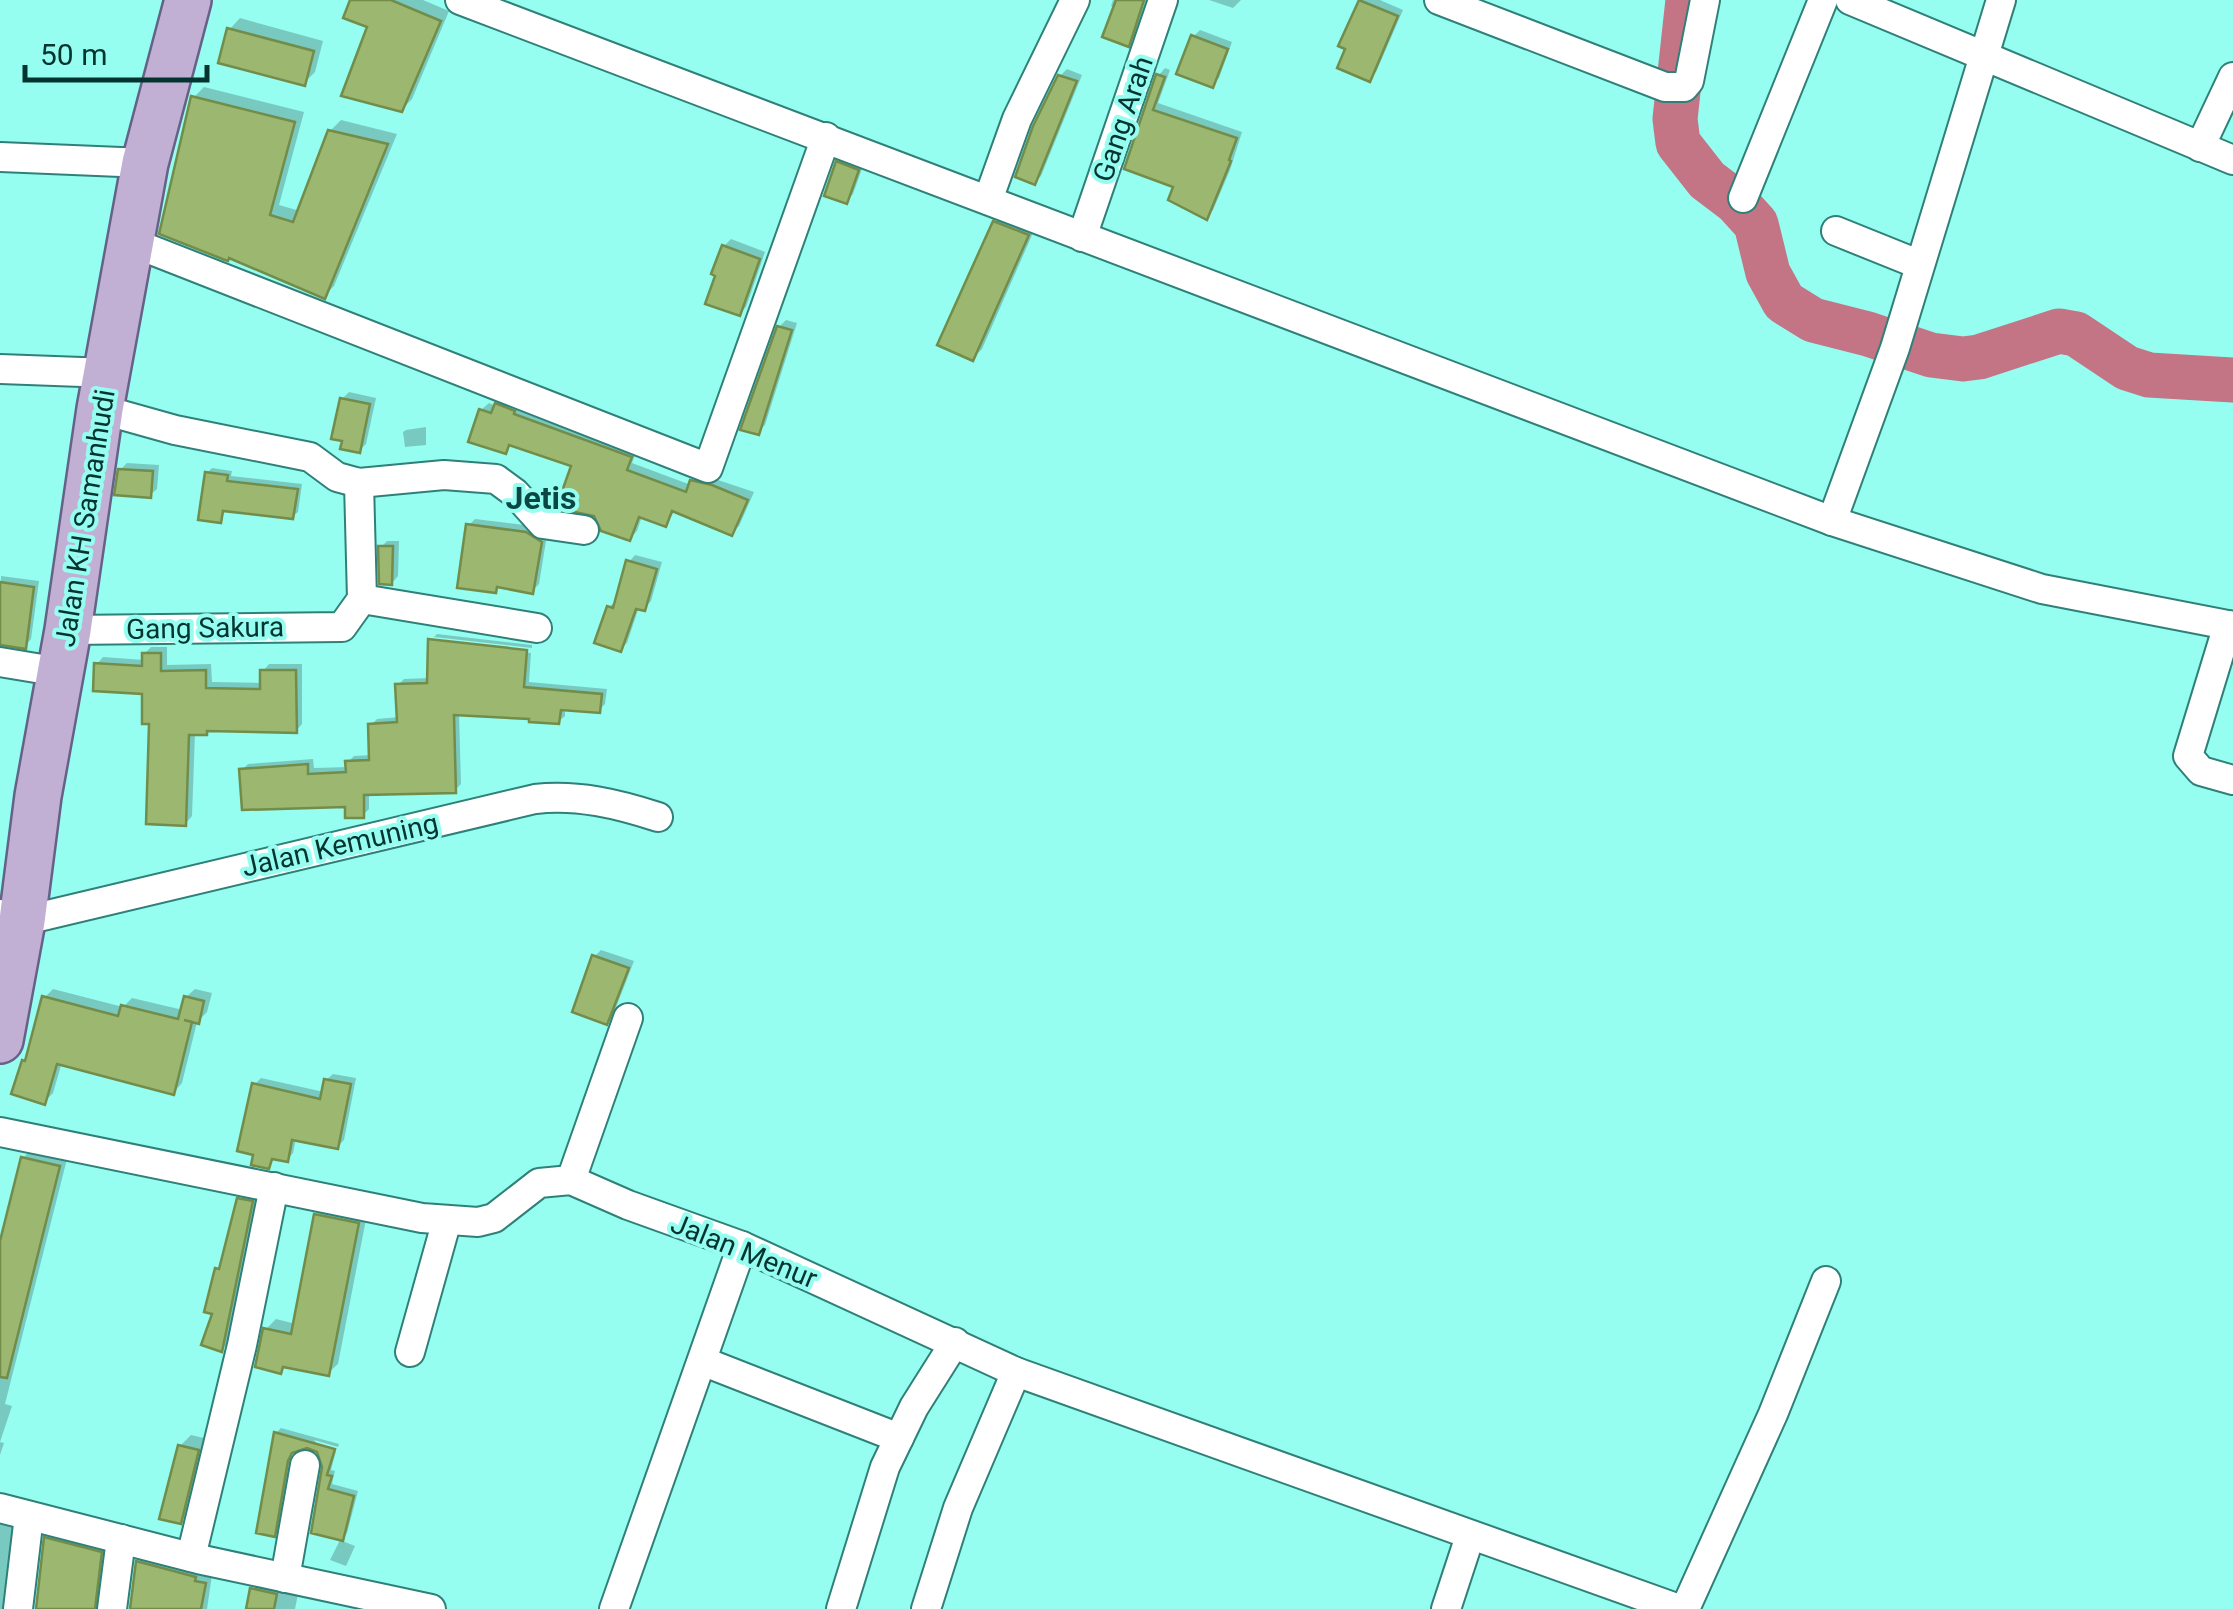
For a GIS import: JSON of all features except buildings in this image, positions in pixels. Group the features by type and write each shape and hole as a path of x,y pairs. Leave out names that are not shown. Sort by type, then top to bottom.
{"main road":[{"name":"Jalan KH Samanhudi","path":"0,1040 11,918 64,651 104,391 145,163 188,0"}],"street":[{"path":"460,0 1832,520 2042,589 2231,626 2188,756 2202,772 2233,780"},
{"path":"988,200 1016,119 1075,0"},
{"name":"Gang Arah","path":"1082,237 1163,0"},
{"path":"1439,0 1674,87 1693,72 1706,0"},
{"path":"1743,198 1822,0"},
{"path":"1850,0 2233,160"},
{"path":"1832,520 1895,348 2000,0"},
{"path":"2200,146 2233,78"},
{"path":"131,242 708,468 826,137"},
{"path":"0,158 145,163"},
{"path":"1836,230 1918,264"},
{"path":"0,369 104,391 175,430 310,457 337,477 359,484 444,475 496,479 515,493 543,524 584,530"},
{"path":"359,484 362,599 537,628"},
{"name":"Gang Sakura","path":"0,662 64,651 342,627 362,599"},
{"name":"Jalan Kemuning","path":"11,918 534,799 553,797 616,804 658,816"},
{"path":"0,1132 422,1218 478,1222 494,1218 540,1182 570,1180 628,1018"},
{"name":"Jalan Menur","path":"570,1180 742,1246 1016,1372 1682,1609"},
{"path":"191,1557 238,1362 274,1187"},
{"path":"410,1352 447,1220"},
{"path":"614,1609 742,1246"},
{"path":"1682,1609 1773,1414 1826,1281"},
{"path":"841,1609 874,1496 914,1407 955,1342"},
{"path":"702,1362 899,1438"},
{"path":"926,1609 958,1508 1016,1372"},
{"path":"300,1590 305,1465"},
{"path":"0,1508 191,1557 300,1590 431,1609"},
{"path":"18,1609 29,1516"},
{"path":"1446,1609 1470,1536"},
{"path":"112,1609 121,1538"}],"waterway":[{"path":"1688,0 1675,119 1678,143 1707,180 1736,202 1756,224 1768,273 1784,302 1813,320 1931,355 1979,357 2059,331 2076,334 2127,368 2149,375 2233,380"}],"district":[{"name":"Jetis","path":"541,498"}]}
